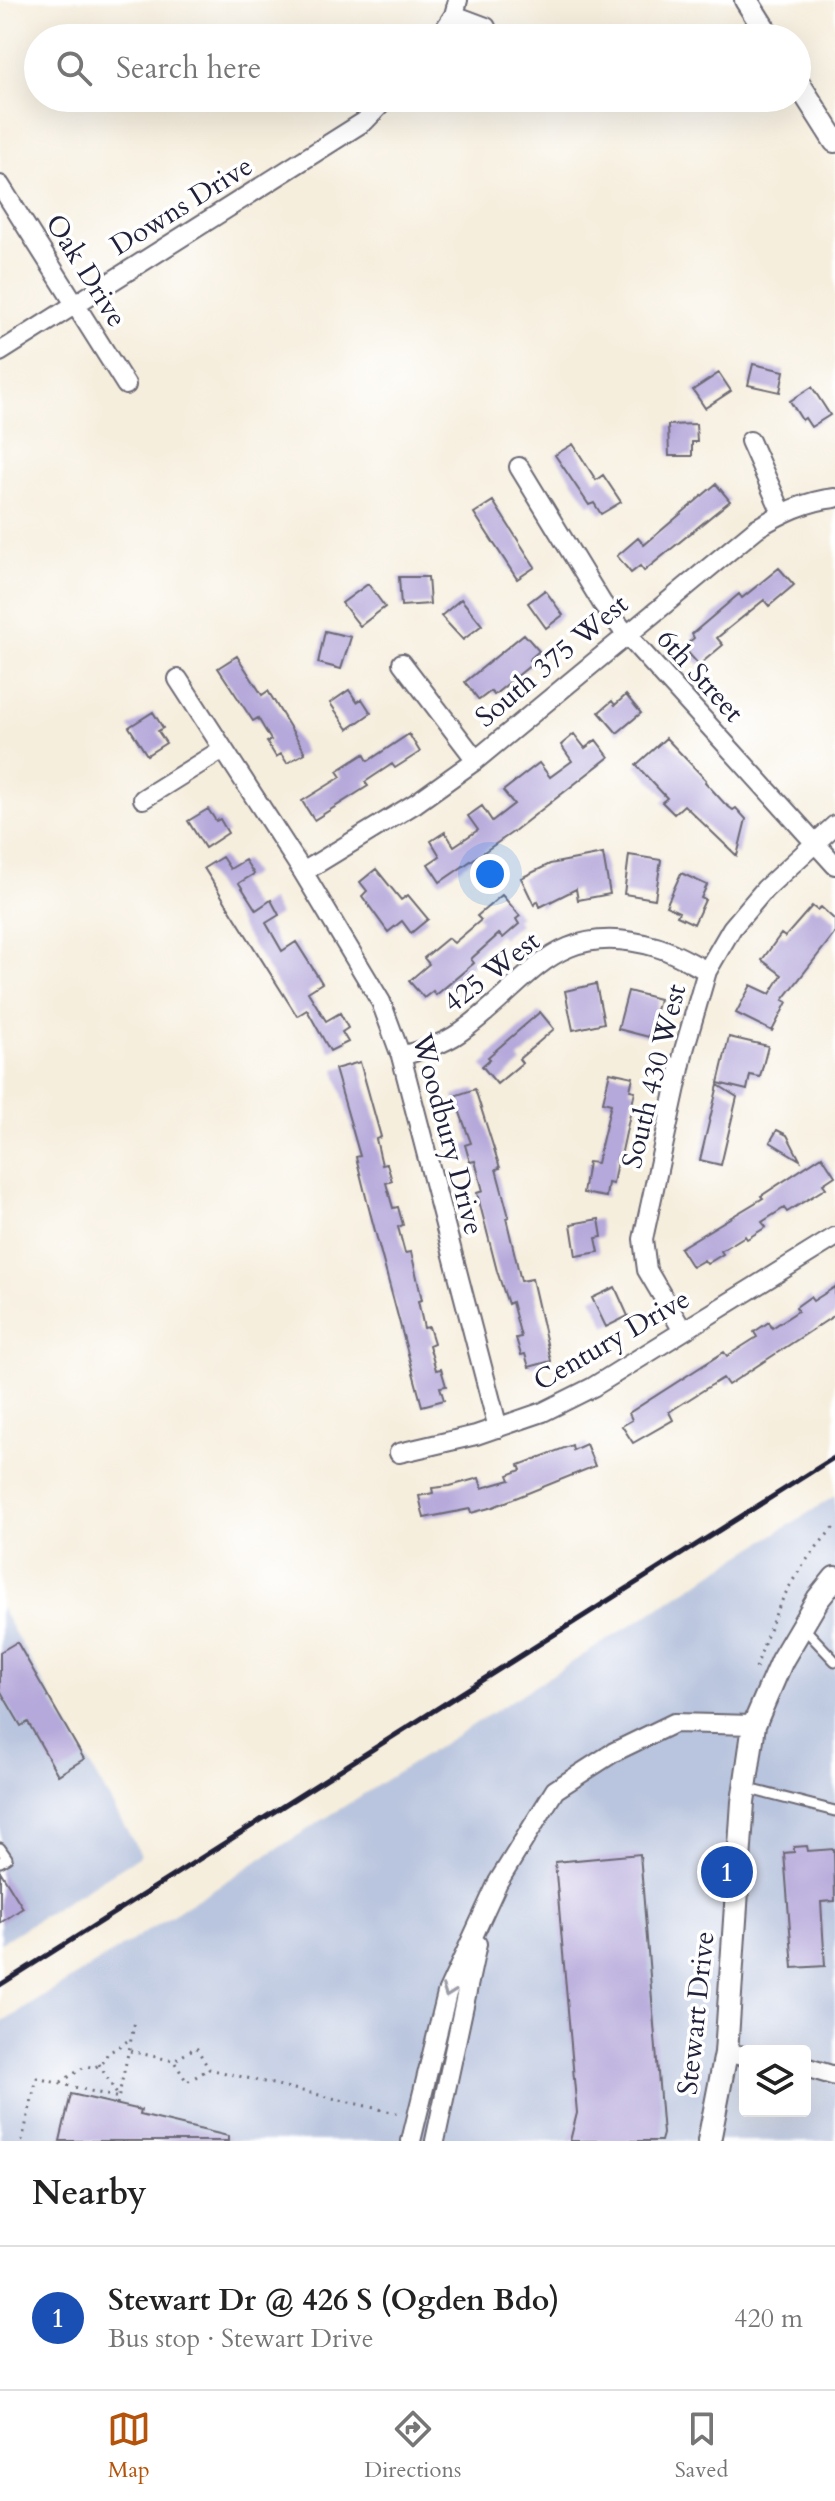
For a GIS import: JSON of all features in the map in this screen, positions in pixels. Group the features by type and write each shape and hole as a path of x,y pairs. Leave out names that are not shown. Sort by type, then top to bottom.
{"street":[{"path":"746,0 761,24"},
{"path":"456,8 481,24"},
{"path":"811,103 835,141"},
{"name":"Downs Drive","path":"0,352 365,121 374,112"},
{"name":"Oak Drive","path":"0,185 126,385"},
{"path":"750,441 782,513"},
{"name":"6th Street","path":"519,467 602,603 626,634 835,865"},
{"name":"South 375 West","path":"303,872 416,803 476,760 757,528 802,505 835,498"},
{"path":"402,663 476,760"},
{"name":"Woodbury Drive","path":"178,679 303,872 381,1002 401,1056 498,1428"},
{"path":"143,799 223,749"},
{"name":"South 430 West","path":"683,1331 647,1270 643,1239 684,1050 707,971 732,928 765,889 835,825"},
{"name":"425 West","path":"401,1056 438,1045 459,1033 544,959 567,948 600,940 629,941 659,948 707,971"},
{"name":"Century Drive","path":"399,1453 498,1428 543,1412 593,1387 835,1237"},
{"name":"Stewart Drive","path":"709,2141 735,2054 745,1788 754,1725 782,1660 818,1599 835,1578"},
{"path":"411,2141 447,1993 498,1882 555,1790 614,1752 674,1723 754,1725"},
{"path":"435,2141 468,1997 481,1921"},
{"path":"811,2069 835,2076"}],"lane":[{"path":"802,1626 835,1661"},
{"path":"745,1788 835,1811"},
{"path":"0,1848 7,1858 0,1862"}],"path":[{"path":"752,1681 785,1590 835,1526"},
{"path":"117,2104 135,2021"},
{"path":"60,2083 86,2066 94,2068 105,2061 107,2054 132,2038"},
{"path":"130,2051 174,2061 196,2047 209,2069"},
{"path":"174,2061 187,2082 209,2069 416,2117"},
{"path":"99,2064 119,2098"},
{"path":"22,2141 37,2078 119,2098"}],"shaded area":[{"path":"835,1496 835,2141 0,2141 0,2024"},
{"path":"0,1607 141,1855 0,1943"}],"building":[{"path":"753,364 784,371 780,392 748,385"},
{"path":"719,373 731,391 705,408 693,390"},
{"path":"812,387 830,415 811,427 805,418 802,420 790,401"},
{"path":"696,424 697,442 692,442 692,456 669,456 668,425"},
{"path":"573,444 596,480 603,475 621,502 601,514 594,503 589,505 555,455"},
{"path":"716,484 730,501 644,571 640,566 631,573 617,556 638,538 644,545"},
{"path":"493,501 535,567 517,579 474,513"},
{"path":"779,568 794,585 769,606 764,600 717,638 723,645 699,665 683,647 694,638 692,634 739,594 742,598"},
{"path":"399,577 428,577 430,604 401,606"},
{"path":"368,584 385,607 360,626 342,603"},
{"path":"545,590 563,615 546,628 528,603"},
{"path":"461,599 482,625 463,640 441,616"},
{"path":"325,631 351,637 341,669 318,663"},
{"path":"524,634 539,651 529,660 532,664 494,695 491,691 479,700 465,682"},
{"path":"237,656 262,695 268,691 305,753 287,763 281,754 276,757 267,742 271,740 258,718 253,721 218,668"},
{"path":"349,690 357,702 362,699 371,713 348,729 330,703"},
{"path":"626,695 641,713 617,733 599,712 612,701 615,705"},
{"path":"153,712 163,728 158,731 166,743 147,755 129,727"},
{"path":"409,734 420,752 395,768 392,764 365,782 368,786 314,820 302,801 341,777 337,771 364,754 368,761"},
{"path":"574,734 585,748 596,740 609,757 513,832 440,882 428,864 440,856 431,841 445,832 454,846 478,830 468,816 482,806 492,821 514,804 503,791 539,763 550,777 572,761 561,745"},
{"path":"666,738 725,804 733,810 736,808 746,819 737,856 684,805 674,814 662,802 667,798 636,765"},
{"path":"208,809 216,821 220,819 228,833 205,848 188,821"},
{"path":"603,854 610,894 578,900 576,889 540,907 538,901 534,905 521,878 550,864"},
{"path":"629,855 661,860 655,899 624,894"},
{"path":"222,857 230,869 245,860 254,874 239,883 256,910 271,900 279,915 266,923 282,951 296,942 322,983 308,992 326,1021 340,1013 348,1028 342,1032 348,1042 330,1051 307,1010 297,1016 204,868"},
{"path":"376,869 401,900 408,895 428,919 411,933 402,921 388,932 362,896 367,891 360,882"},
{"path":"681,873 707,885 701,898 705,900 694,924 677,916 679,912 666,906"},
{"path":"502,895 520,916 516,919 519,924 503,938 499,934 471,959 474,963 436,995 433,991 424,998 409,981 429,964 424,958 448,938 454,943 481,920 477,916"},
{"path":"812,906 817,910 821,907 835,920 835,933 783,1000 787,1002 772,1031 736,1013 751,985 770,994 782,975 762,960 781,934 785,937"},
{"path":"596,984 604,1023 573,1030 565,991"},
{"path":"628,991 659,999 649,1037 618,1029"},
{"path":"540,1012 554,1029 519,1059 522,1063 497,1084 482,1066 490,1059 488,1057"},
{"path":"729,1037 768,1046 760,1077 750,1075 747,1090 718,1083"},
{"path":"360,1062 381,1137 376,1139 382,1165 387,1164 392,1181 386,1183 393,1208 398,1207 403,1225 398,1227 405,1253 411,1252 422,1300 418,1301 424,1328 429,1327 434,1343 429,1345 436,1370 441,1369 446,1386 440,1387 444,1400 422,1406 356,1157 360,1156 335,1069"},
{"path":"610,1072 633,1077 630,1090 635,1091 621,1156 618,1155 613,1184 608,1183 606,1197 583,1193 588,1162 597,1163 611,1104 603,1102"},
{"path":"718,1085 737,1097 721,1165 700,1160"},
{"path":"475,1089 500,1168 496,1169 521,1281 532,1279 551,1361 529,1367 516,1338 521,1337 512,1302 508,1304 497,1271 477,1193 483,1191 475,1161 470,1162 465,1145 471,1143 454,1096"},
{"path":"777,1130 787,1135 800,1160 770,1142"},
{"path":"822,1156 835,1176 823,1184 826,1188 787,1212 784,1208 762,1222 766,1227 721,1251 723,1254 707,1264 704,1260 692,1267 680,1248 763,1198 761,1196"},
{"path":"599,1219 602,1237 596,1238 599,1252 576,1256 571,1224"},
{"path":"615,1287 628,1316 606,1327 592,1298"},
{"path":"835,1287 835,1315 728,1385 723,1378 710,1386 669,1412 673,1420 633,1443 622,1426 632,1420 629,1413 724,1352 727,1356 757,1337 754,1332 769,1322 772,1328 798,1311 796,1307 810,1297 813,1301"},
{"path":"586,1444 595,1466 493,1507 471,1513 470,1509 424,1518 419,1496 433,1493 432,1488 479,1478 482,1488 510,1480 508,1475 521,1470 519,1465 572,1445 573,1450"},
{"path":"17,1642 84,1759 58,1775 28,1722 21,1726 0,1690 0,1652"},
{"path":"807,1846 808,1851 834,1849 835,1901 821,1902 825,1966 793,1968 784,1853 794,1852 794,1847"},
{"path":"640,1854 663,2134 661,2141 570,2141 577,2113 555,1862"},
{"path":"0,1871 23,1908 0,1923"},
{"path":"71,2094 141,2110 140,2115 228,2136 228,2141 60,2141"}],"railway":[{"path":"0,1985 835,1457"}],"place":[{"name":"Stewart Dr @ 426 S (Ogden Bdo)","path":"727,1872"}]}
